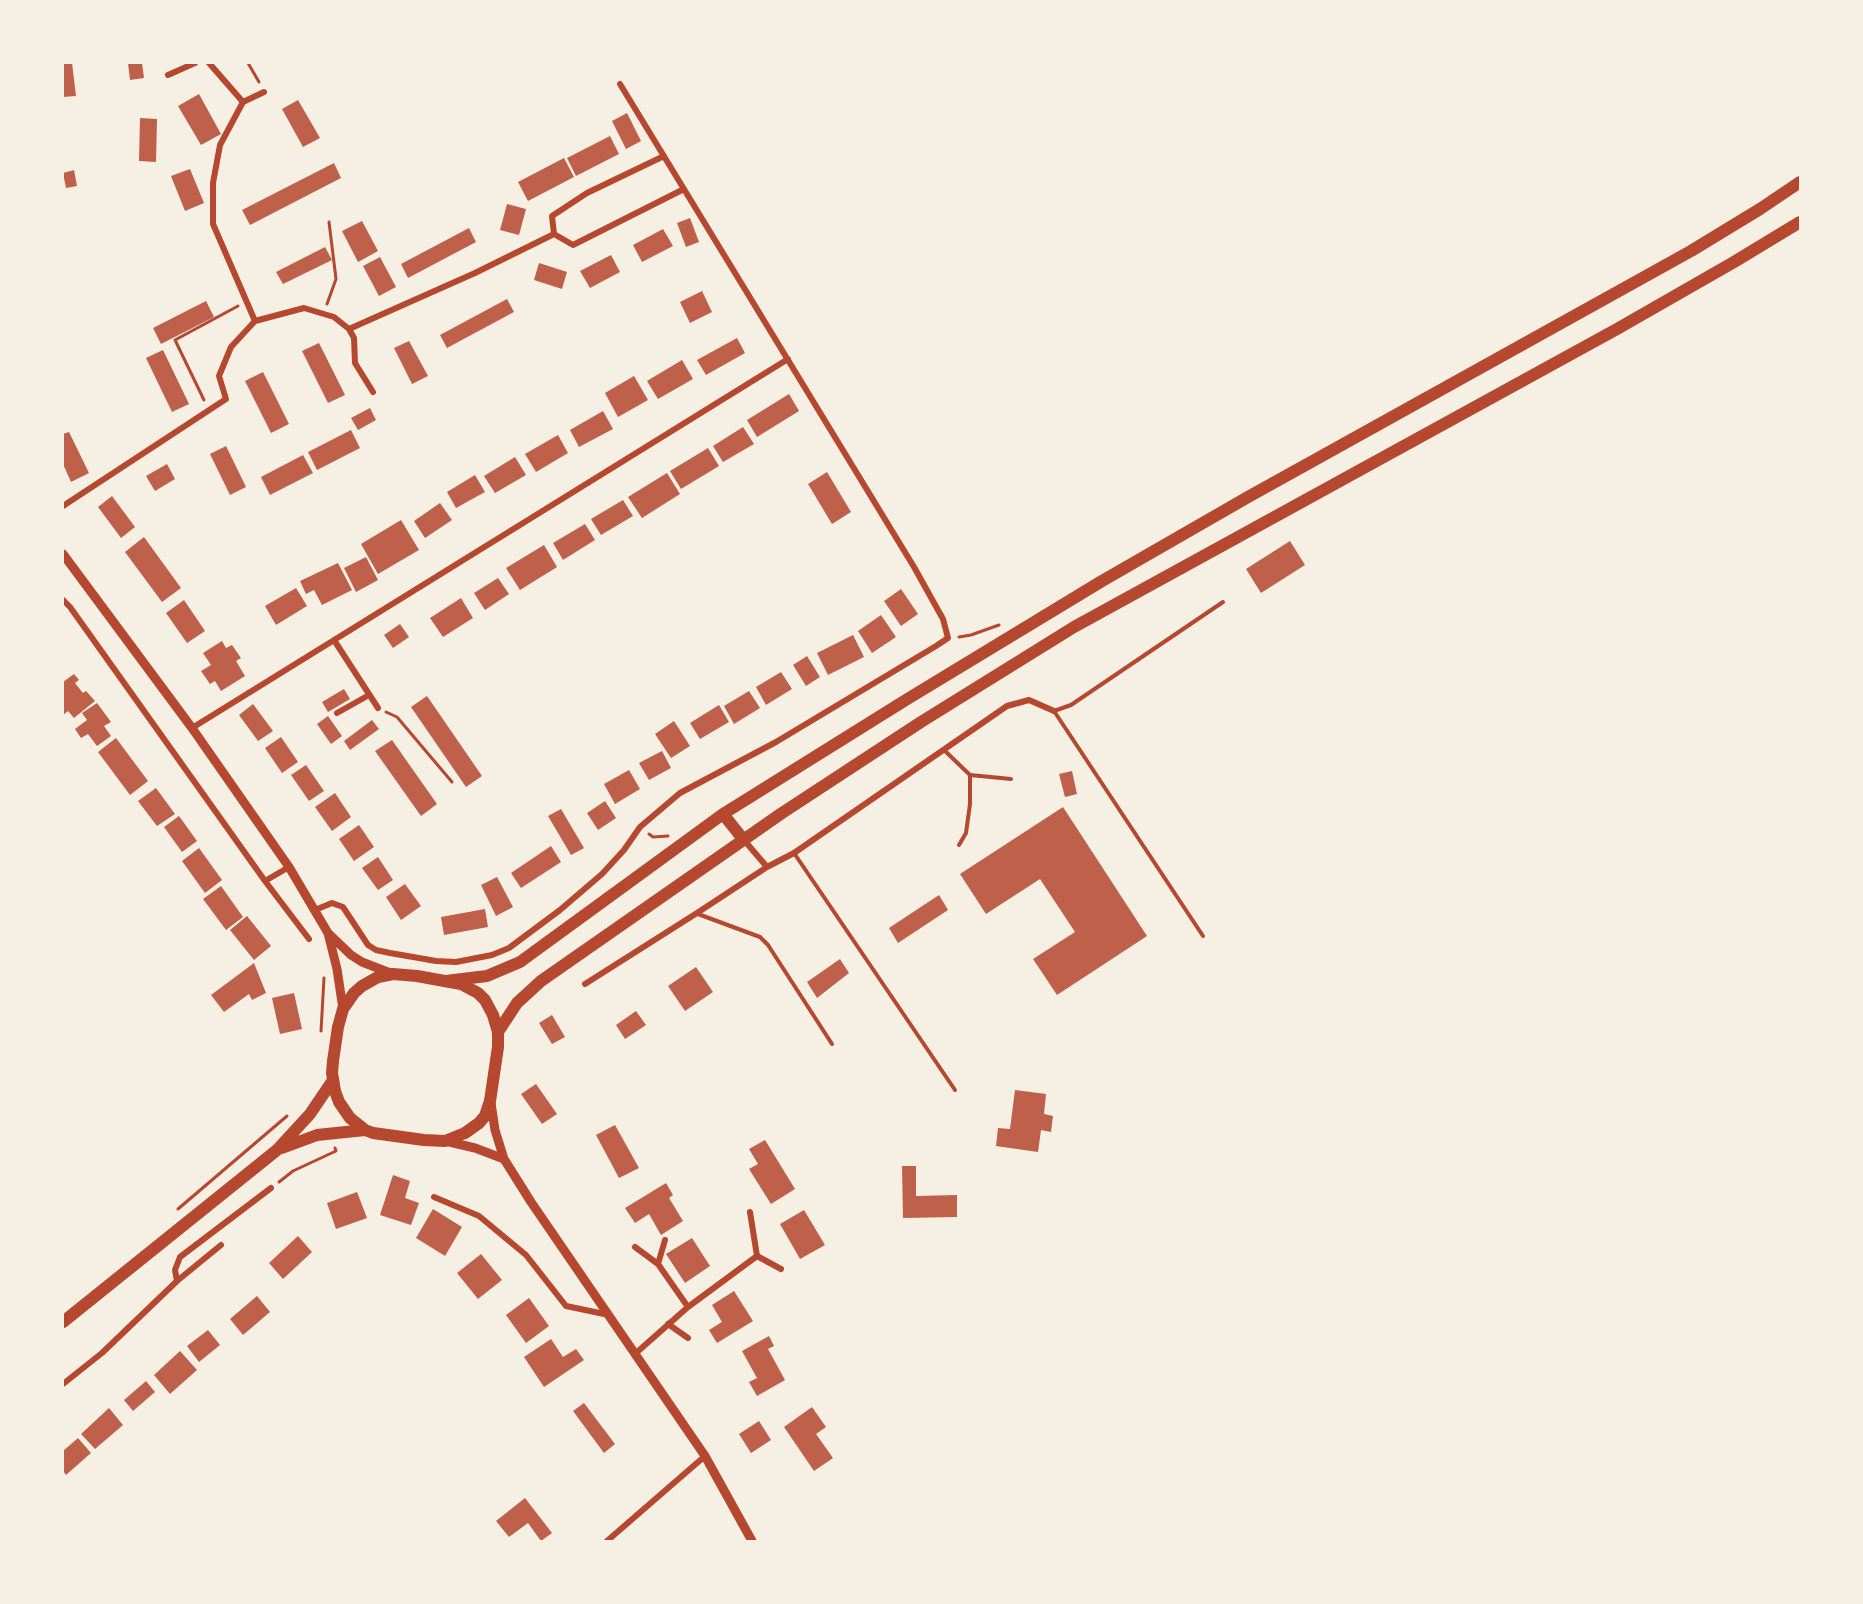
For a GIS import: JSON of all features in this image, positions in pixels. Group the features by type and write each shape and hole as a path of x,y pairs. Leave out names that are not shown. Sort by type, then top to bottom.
{"main road":[{"path":"446,981 487,976 520,962 723,814 909,698 1102,581 1248,497 1691,251 1800,182"},
{"path":"498,1032 517,1003 531,989 744,839 921,722 1074,627 1617,329 1800,222"},
{"path":"723,814 744,839"},
{"path":"277,1150 317,1135 365,1130 390,1137 445,1141 465,1133 479,1123 485,1116 490,1101 498,1058 498,1032 485,1000 471,989 446,981 393,974 378,978 354,993 343,1009 336,1042 333,1080 339,1102 350,1118 365,1130"},
{"path":"63,1322 277,1150 310,1114 333,1080"}],"street":[{"path":"168,75 195,63"},
{"path":"209,63 243,102"},
{"path":"315,910 332,903 343,907 368,945 376,950 436,961 456,962 492,956 509,948 560,910 602,874 624,850 640,827 680,793 776,742 948,638 943,619 914,567 620,84"},
{"path":"255,321 213,225 213,183 220,145 243,102 264,92"},
{"path":"554,234 552,216 587,193 664,156"},
{"path":"554,234 573,245 684,189"},
{"path":"349,329 475,273 554,234"},
{"path":"63,506 226,399 219,376 231,347 255,321 304,309 334,317 349,329 354,338 356,363 373,392"},
{"path":"192,728 788,359"},
{"path":"63,554 192,728 289,867 328,933 337,969 343,1009"},
{"path":"63,600 309,939"},
{"path":"334,640 378,708"},
{"path":"337,713 369,695"},
{"path":"585,984 766,867 794,853 1007,706 1029,700 1054,711"},
{"path":"744,839 766,867"},
{"path":"265,881 289,867"},
{"path":"328,933 351,955 362,962 393,974"},
{"path":"490,1101 495,1130 504,1160 705,1456 752,1541"},
{"path":"445,1141 475,1148 504,1160"},
{"path":"177,1281 175,1270 180,1257 271,1188"},
{"path":"434,1197 479,1216 526,1255 566,1306 609,1315"},
{"path":"750,1212 757,1256"},
{"path":"658,1264 665,1240"},
{"path":"63,1384 102,1353 177,1281 220,1245"},
{"path":"634,1246 658,1264 688,1307"},
{"path":"636,1353 688,1307 757,1256"},
{"path":"757,1256 781,1269"},
{"path":"668,1324 688,1338"},
{"path":"607,1541 705,1456"}],"lane":[{"path":"1203,936 1054,711 1071,705 1222,602"},
{"path":"944,749 970,775 1011,779"},
{"path":"959,845 966,833 968,823 970,775"},
{"path":"794,853 955,1090"},
{"path":"698,913 760,937 768,945 832,1044"}],"path":[{"path":"248,63 264,92"},
{"path":"323,314 336,279 329,222"},
{"path":"209,409 175,340 247,302"},
{"path":"378,708 397,717 452,782"},
{"path":"640,827 652,837 672,836"},
{"path":"320,1039 325,973"},
{"path":"171,1215 291,1113"},
{"path":"271,1188 293,1171 336,1151"}],"building":[{"path":"63,63 72,63 76,96 63,97"},
{"path":"128,63 142,63 144,78 130,80"},
{"path":"199,94 221,134 201,145 178,106"},
{"path":"298,100 320,138 303,147 282,109"},
{"path":"627,113 641,141 626,149 612,121"},
{"path":"140,118 157,119 156,162 139,161"},
{"path":"610,136 619,154 576,176 567,158"},
{"path":"564,158 574,177 528,201 518,182"},
{"path":"334,163 341,178 250,225 242,210"},
{"path":"190,169 204,203 185,211 171,176"},
{"path":"74,170 77,186 66,188 63,173"},
{"path":"507,204 526,209 519,235 500,230"},
{"path":"690,218 699,242 686,247 677,223"},
{"path":"362,221 378,251 358,262 342,231"},
{"path":"469,228 476,242 408,278 401,264"},
{"path":"663,229 673,246 642,262 633,245"},
{"path":"325,247 332,260 283,284 276,272"},
{"path":"611,255 620,272 590,288 580,271"},
{"path":"380,257 396,287 379,296 363,266"},
{"path":"539,263 567,272 562,289 534,280"},
{"path":"702,291 712,312 690,323 680,302"},
{"path":"507,299 514,312 447,348 440,335"},
{"path":"206,301 214,317 161,344 153,328"},
{"path":"737,338 745,353 706,375 697,360"},
{"path":"409,341 428,376 412,384 394,348"},
{"path":"319,343 345,395 328,403 302,351"},
{"path":"163,350 189,404 172,412 146,358"},
{"path":"682,360 693,379 658,399 647,381"},
{"path":"263,372 289,424 271,433 245,381"},
{"path":"634,376 648,400 618,417 605,393"},
{"path":"789,394 799,411 757,437 747,420"},
{"path":"370,408 376,420 358,430 351,418"},
{"path":"603,411 613,429 579,447 570,430"},
{"path":"743,427 754,444 723,462 713,446"},
{"path":"351,430 360,448 317,470 308,452"},
{"path":"69,432 89,473 71,482 63,464 63,434"},
{"path":"558,435 568,453 536,472 525,454"},
{"path":"226,446 246,487 230,495 210,454"},
{"path":"708,448 719,466 681,489 670,471"},
{"path":"303,455 313,473 270,495 261,477"},
{"path":"515,457 526,475 495,493 484,476"},
{"path":"167,464 175,479 155,491 146,476"},
{"path":"827,472 851,512 832,524 808,484"},
{"path":"667,473 680,494 642,518 628,497"},
{"path":"475,475 485,492 456,508 447,492"},
{"path":"112,496 135,527 121,538 98,507"},
{"path":"623,500 633,516 601,535 591,519"},
{"path":"440,503 452,520 425,538 414,521"},
{"path":"401,520 419,550 378,574 361,544"},
{"path":"585,524 595,540 563,560 553,543"},
{"path":"144,537 181,588 162,602 125,552"},
{"path":"1290,541 1305,565 1261,593 1246,569"},
{"path":"544,545 557,567 520,590 506,568"},
{"path":"366,557 378,580 356,592 344,568"},
{"path":"338,563 352,590 322,605 314,590 306,594 300,581"},
{"path":"498,578 509,594 485,610 474,593"},
{"path":"296,588 307,606 276,625 265,606"},
{"path":"901,589 918,614 901,626 884,601"},
{"path":"461,598 473,618 443,637 430,618"},
{"path":"184,600 205,631 187,643 166,613"},
{"path":"881,615 896,637 872,653 858,631"},
{"path":"400,624 409,637 393,648 384,635"},
{"path":"853,635 864,657 828,675 817,653"},
{"path":"222,641 226,648 232,645 241,658 236,661 245,676 221,691 215,681 210,684 201,671 211,665 203,653"},
{"path":"807,656 820,677 806,686 793,665"},
{"path":"781,672 792,689 766,705 756,687"},
{"path":"74,674 79,680 75,683 83,693 86,691 95,701 74,718 68,711 63,715 63,682"},
{"path":"344,689 350,699 328,712 322,702"},
{"path":"749,691 760,708 734,724 724,706"},
{"path":"427,696 482,776 466,787 411,707"},
{"path":"97,703 111,722 104,726 111,736 97,746 88,734 81,738 75,729 87,720 82,713"},
{"path":"253,704 273,731 258,741 239,715"},
{"path":"719,705 729,722 700,739 690,723"},
{"path":"328,716 342,736 331,744 317,724"},
{"path":"372,720 379,729 350,750 344,741"},
{"path":"674,721 690,746 671,758 655,734"},
{"path":"281,737 298,762 282,773 265,748"},
{"path":"116,738 148,781 130,795 98,752"},
{"path":"392,740 437,804 421,816 375,751"},
{"path":"662,751 671,768 649,780 639,763"},
{"path":"306,765 324,791 309,801 291,775"},
{"path":"629,770 640,789 615,804 604,784"},
{"path":"1072,771 1077,794 1065,797 1059,774"},
{"path":"156,788 175,814 157,826 138,801"},
{"path":"335,793 351,817 332,831 315,807"},
{"path":"605,801 616,818 598,830 587,813"},
{"path":"1063,807 1147,936 1057,995 1033,959 1075,932 1040,879 986,914 960,874"},
{"path":"561,809 584,848 571,855 548,816"},
{"path":"179,816 197,841 182,852 164,827"},
{"path":"359,825 374,847 354,861 339,839"},
{"path":"551,846 561,862 521,888 511,873"},
{"path":"199,848 222,880 205,893 182,861"},
{"path":"378,857 393,880 378,890 362,868"},
{"path":"497,877 513,907 496,916 481,885"},
{"path":"405,884 421,906 401,920 386,897"},
{"path":"221,886 243,917 226,930 203,899"},
{"path":"939,895 948,910 898,943 889,928"},
{"path":"485,909 488,927 444,935 441,917"},
{"path":"247,916 271,946 254,960 230,930"},
{"path":"840,959 849,973 817,998 807,982"},
{"path":"254,963 266,993 252,1000 249,994 224,1012 211,995"},
{"path":"696,967 713,992 685,1011 668,986"},
{"path":"294,993 302,1029 280,1034 272,998"},
{"path":"636,1011 646,1025 625,1039 616,1025"},
{"path":"552,1015 565,1037 552,1044 539,1023"},
{"path":"536,1084 557,1114 542,1124 521,1094"},
{"path":"1015,1090 1046,1094 1044,1114 1053,1116 1051,1132 1041,1130 1038,1152 996,1146 998,1128 1010,1129"},
{"path":"615,1125 639,1168 619,1178 596,1135"},
{"path":"765,1140 795,1189 771,1204 749,1169 758,1164 749,1149"},
{"path":"902,1166 916,1166 916,1196 957,1195 957,1217 903,1218"},
{"path":"393,1175 410,1181 405,1198 419,1203 411,1225 380,1215"},
{"path":"666,1183 673,1195 669,1198 683,1221 661,1235 649,1214 635,1223 625,1208"},
{"path":"357,1192 367,1218 336,1229 327,1203"},
{"path":"433,1209 462,1227 445,1256 416,1238"},
{"path":"804,1210 825,1245 800,1259 780,1224"},
{"path":"298,1236 312,1252 283,1279 269,1263"},
{"path":"692,1238 710,1266 685,1283 666,1254"},
{"path":"481,1254 502,1280 478,1299 457,1273"},
{"path":"734,1291 753,1321 717,1343 709,1330 722,1322 712,1305"},
{"path":"257,1296 270,1312 243,1335 230,1319"},
{"path":"529,1298 549,1326 526,1343 506,1315"},
{"path":"208,1330 220,1345 199,1362 187,1346"},
{"path":"769,1336 774,1346 768,1349 785,1380 757,1396 749,1382 757,1378 742,1351"},
{"path":"551,1339 563,1357 576,1349 584,1360 544,1387 524,1357"},
{"path":"180,1351 197,1370 170,1394 154,1375"},
{"path":"146,1381 155,1392 133,1411 124,1400"},
{"path":"584,1403 615,1444 604,1453 573,1411"},
{"path":"812,1407 826,1427 816,1434 833,1458 814,1471 784,1427"},
{"path":"109,1408 123,1425 95,1449 81,1434"},
{"path":"759,1421 771,1440 751,1453 739,1434"},
{"path":"78,1438 91,1453 66,1475 63,1471 63,1451"},
{"path":"525,1498 552,1533 541,1541 528,1523 509,1537 496,1521"}]}
